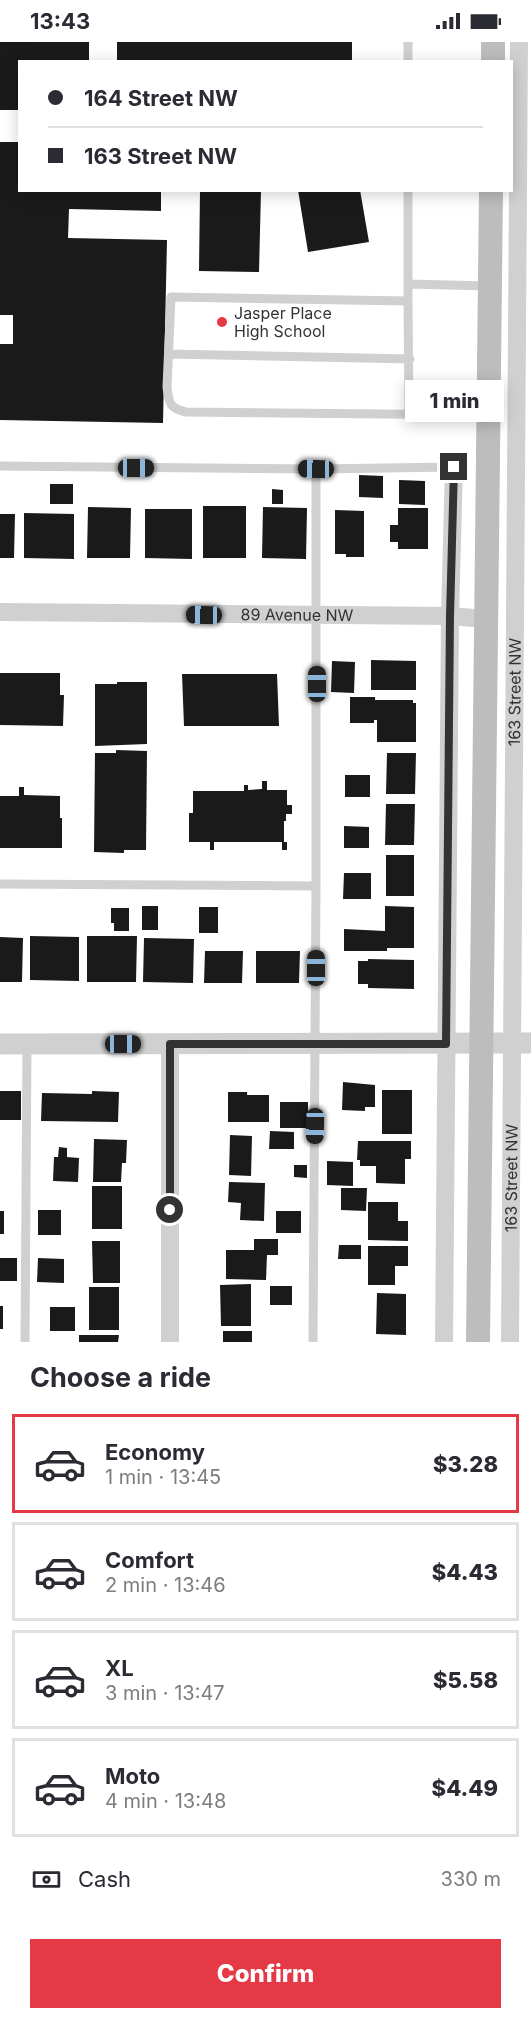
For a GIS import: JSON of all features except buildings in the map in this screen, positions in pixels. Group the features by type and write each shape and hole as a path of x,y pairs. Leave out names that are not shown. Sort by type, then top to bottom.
{"main road":[{"path":"492,60 493,42"},
{"name":"163 Street NW","path":"478,1342 491,192"}],"street":[{"name":"163 Street NW","path":"510,1342 521,1043 519,42"},
{"path":"444,1342 450,616 454,467"},
{"name":"89 Avenue NW","path":"0,612 450,616 486,619"},
{"path":"0,1044 521,1043"},
{"path":"170,1044 170,1342"}],"lane":[{"path":"408,42 408,60"},
{"path":"408,192 409,414"},
{"path":"408,284 490,286"},
{"path":"408,301 171,297 169,401 176,410 186,412 488,415"},
{"path":"169,354 410,359"},
{"path":"0,466 316,469 454,467"},
{"path":"313,1342 316,469"},
{"path":"0,884 316,886"},
{"path":"25,1342 27,1044"}],"place":[{"name":"Jasper Place High School","path":"222,322"}],"route":[{"path":"170,1210 170,1044 446,1044 450,616 454,467"}]}
